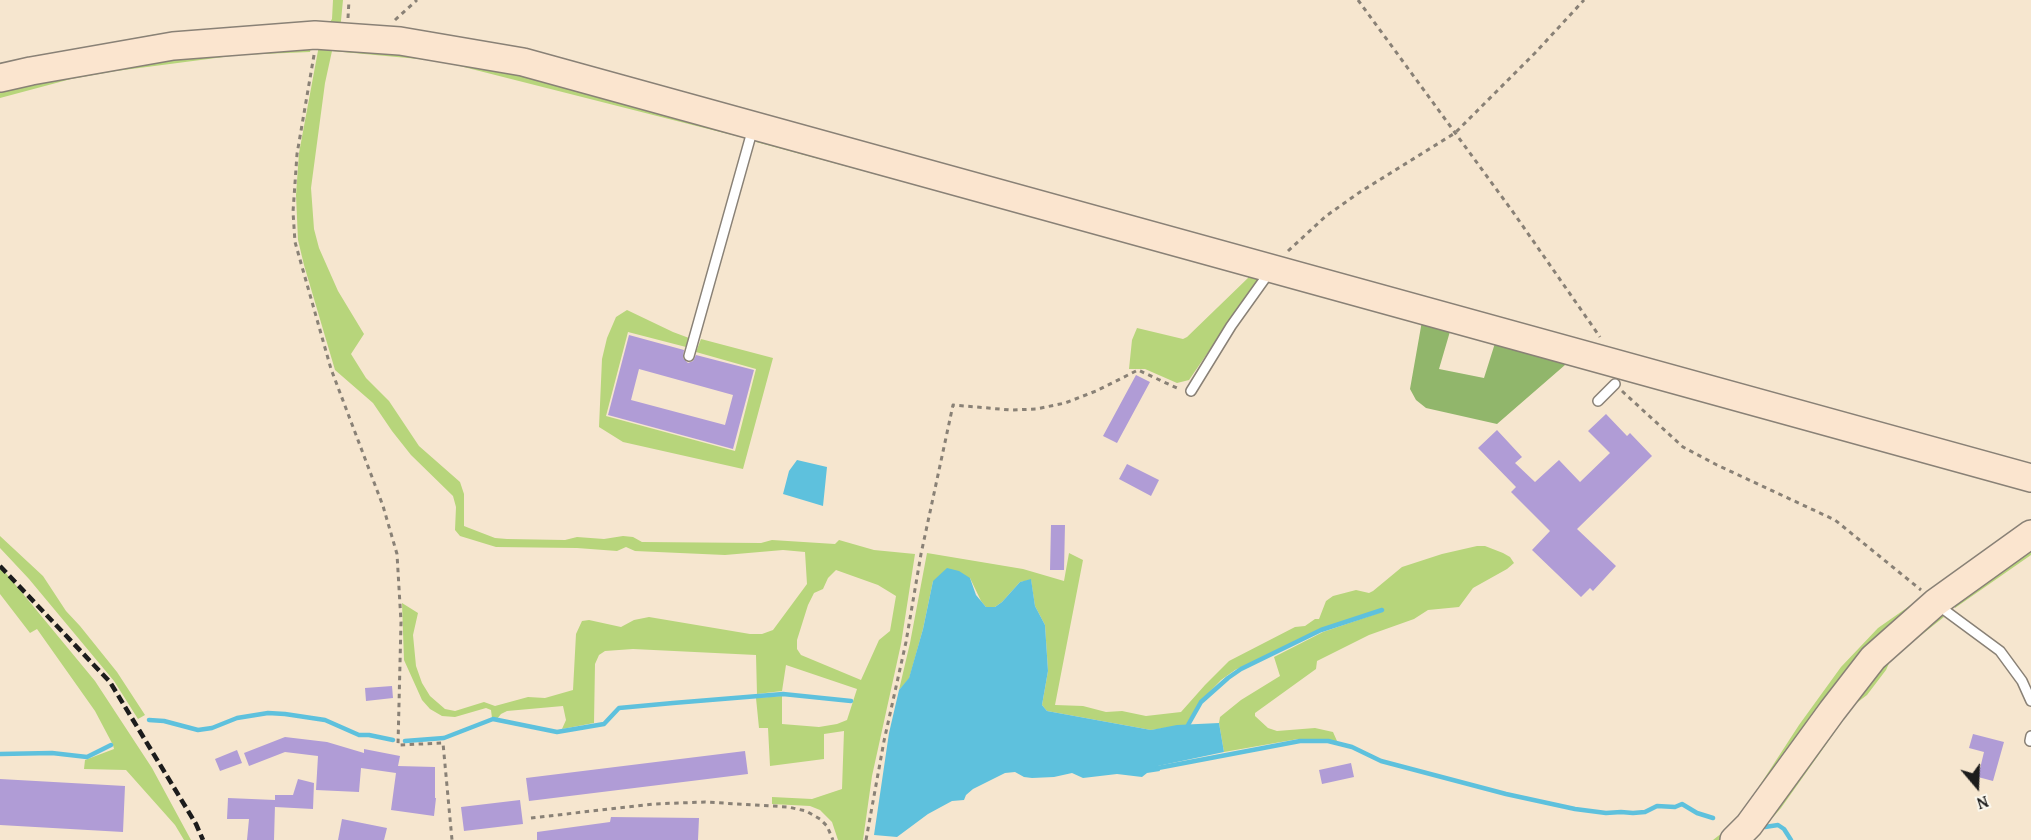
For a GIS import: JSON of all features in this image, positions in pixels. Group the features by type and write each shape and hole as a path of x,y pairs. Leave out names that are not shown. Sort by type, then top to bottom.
{"main road":[{"path":"0,78 31,70 173,46 315,35 400,41 523,62 1273,268 1614,373 2031,478"},
{"path":"1734,840 1749,825 1873,658 1935,603 2031,534"}],"lane":[{"path":"689,356 754,126"},
{"path":"1191,391 1232,326 1273,268"},
{"path":"1598,401 1614,373"},
{"path":"1935,603 2000,651 2022,681 2031,701"}],"path":[{"path":"1358,0 1513,212 1611,353 1614,373 1683,447 1835,520 1935,603"},
{"path":"1273,268 1326,216 1455,133 1584,0"},
{"path":"315,35 313,69 297,153 293,212 295,242 331,369 383,506 397,554 401,622 398,745 443,743 452,840"},
{"path":"866,840 884,741 906,642 921,554 953,405 1011,410 1036,409 1065,403 1096,391 1138,370 1183,391 1191,391"},
{"path":"531,818 653,804 705,802 776,807 806,811 814,815 827,826 833,840"}],"green space":[{"path":"333,0 343,0 340,31 0,71 0,63 157,34 263,25 328,25 332,19"},
{"path":"320,40 442,53 737,131 740,137 440,61 332,51 325,83 311,188 314,229 319,248 338,291 364,334 351,354 366,378 389,401 419,446 460,482 464,494 464,526 495,538 507,539 565,540 577,537 604,539 623,536 633,537 642,542 761,543 772,540 835,544 839,540 874,550 915,554 901,644 872,776 863,840 838,840 832,822 820,810 810,806 772,804 772,797 812,799 842,789 844,731 824,734 824,759 770,766 768,728 759,728 756,698 782,696 782,724 819,727 847,720 857,689 786,665 782,691 757,694 756,655 633,649 605,651 599,655 595,664 594,723 562,729 566,720 563,706 507,711 497,719 492,718 491,710 486,708 455,717 442,716 430,709 422,700 404,660 402,603 418,613 413,635 416,666 430,696 445,709 455,711 484,702 495,706 528,697 545,698 573,690 576,634 582,621 589,620 621,627 634,620 649,617 750,634 762,634 773,630 807,584 805,552 783,550 725,555 635,551 626,547 617,551 496,547 460,536 455,530 456,507 453,496 411,455 373,403 335,370 298,240 296,195 299,153","holes":["836,570 878,585 896,596 890,631 879,640 861,680 801,655 797,649 797,640 808,605 814,593 823,589 828,578"]},
{"path":"312,43 310,52 239,55 116,71 71,79 0,98 0,85 46,73"},
{"path":"765,136 1256,269 1259,278 1189,380 1177,383 1145,369 1129,369 1132,340 1137,328 1183,339 1248,278 1248,275 756,142"},
{"path":"627,310 689,338 686,347 628,332 606,416 735,451 756,369 696,352 701,339 773,358 743,469 623,442 599,427 602,359 607,338 616,317"},
{"path":"1422,321 1451,328 1439,369 1484,378 1496,340 1566,358 1565,365 1497,424 1426,408 1416,400 1410,389"},
{"path":"0,536 43,576 66,611 117,672 145,715 138,719 114,681 29,579 0,548"},
{"path":"2031,543 2031,555 1955,608 1954,604"},
{"path":"1477,546 1485,546 1503,553 1514,563 1473,588 1459,607 1428,610 1414,619 1369,635 1317,661 1316,669 1255,713 1255,716 1268,728 1277,731 1315,728 1333,732 1337,741 1298,739 1224,752 1220,717 1241,700 1280,676 1274,657 1323,632 1384,611 1383,609 1330,626 1235,670 1221,680 1199,703 1186,725 1151,730 1047,711 1042,705 1048,671 1045,625 1035,606 1031,580 1020,582 995,607 986,607 970,578 933,581 909,679 899,690 927,553 1023,569 1064,581 1069,553 1083,560 1055,705 1083,706 1106,712 1122,711 1146,716 1181,712 1229,661 1295,627 1305,626 1319,619 1326,601 1333,596 1356,590 1369,593 1402,567"},
{"path":"0,566 95,681 152,768 191,840 184,840 175,825 126,770 84,769 85,760 114,749 113,745 95,711 37,629 30,633 0,594"},
{"path":"1918,600 1920,605 1726,840 1713,840 1732,825 1747,805 1799,725 1841,667 1878,628"},
{"path":"1940,614 1944,617 1891,659 1886,670 1867,695 1854,705 1781,808 1753,840 1862,679"}],"water":[{"path":"797,460 827,467 823,506 783,494 789,471"},
{"path":"947,568 959,571 970,578 976,595 986,607 995,607 1020,582 1031,579 1035,606 1045,625 1048,671 1042,705 1047,711 1151,730 1177,725 1219,723 1224,752 1158,766 1160,771 1147,773 1142,777 1117,774 1083,778 1072,773 1032,778 1015,772 1005,773 973,789 964,800 952,801 928,814 897,837 874,835 889,733 899,690 909,678 923,629 933,581"}],"building":[{"path":"629,335 684,350 683,358 688,363 693,361 696,355 754,370 733,449 608,415","holes":["639,369 733,395 725,425 631,400"]},
{"path":"1136,375 1150,382 1117,443 1103,436"},
{"path":"1606,414 1627,436 1630,433 1652,456 1577,529 1616,566 1593,591 1590,588 1581,597 1532,550 1550,531 1511,492 1516,487 1478,448 1497,430 1522,457 1515,463 1535,482 1559,460 1580,482 1610,453 1588,431"},
{"path":"1127,464 1159,480 1151,496 1119,479"},
{"path":"1051,525 1065,525 1064,570 1050,570"},
{"path":"392,686 393,698 366,701 365,688"},
{"path":"1973,734 2004,742 1993,781 1978,777 1984,752 1969,748"},
{"path":"285,737 327,742 364,753 364,749 400,756 398,766 435,767 434,816 391,810 396,773 361,768 359,792 316,790 318,756 285,752 249,766 244,753"},
{"path":"237,750 242,763 220,771 215,759"},
{"path":"745,751 748,774 529,801 526,778"},
{"path":"1351,763 1354,777 1322,784 1319,770"},
{"path":"0,779 125,786 123,832 0,825"},
{"path":"298,779 314,783 313,809 275,807 275,805 274,840 247,840 249,819 227,819 228,798 275,800 275,795 293,795"},
{"path":"520,800 523,824 464,831 461,807"},
{"path":"611,817 699,818 698,840 537,840 537,832 610,822"},
{"path":"342,819 387,828 384,840 338,840"}],"waterway":[{"path":"1188,725 1201,702 1241,669 1321,630 1382,610"},
{"path":"405,741 444,738 493,719 557,732 604,724 619,708 783,694 851,701"},
{"path":"149,720 164,721 198,730 212,728 237,718 268,713 285,714 325,720 359,735 393,740"},
{"path":"1158,768 1300,741 1328,741 1352,747 1381,761 1506,794 1575,809 1606,813 1633,813 1645,812 1657,806 1675,807 1682,804 1697,813 1713,818"},
{"path":"0,754 52,753 87,757 111,745"},
{"path":"1765,827 1778,825 1784,829 1791,840"}],"railway":[{"path":"0,566 110,682 196,824 203,840"}]}
